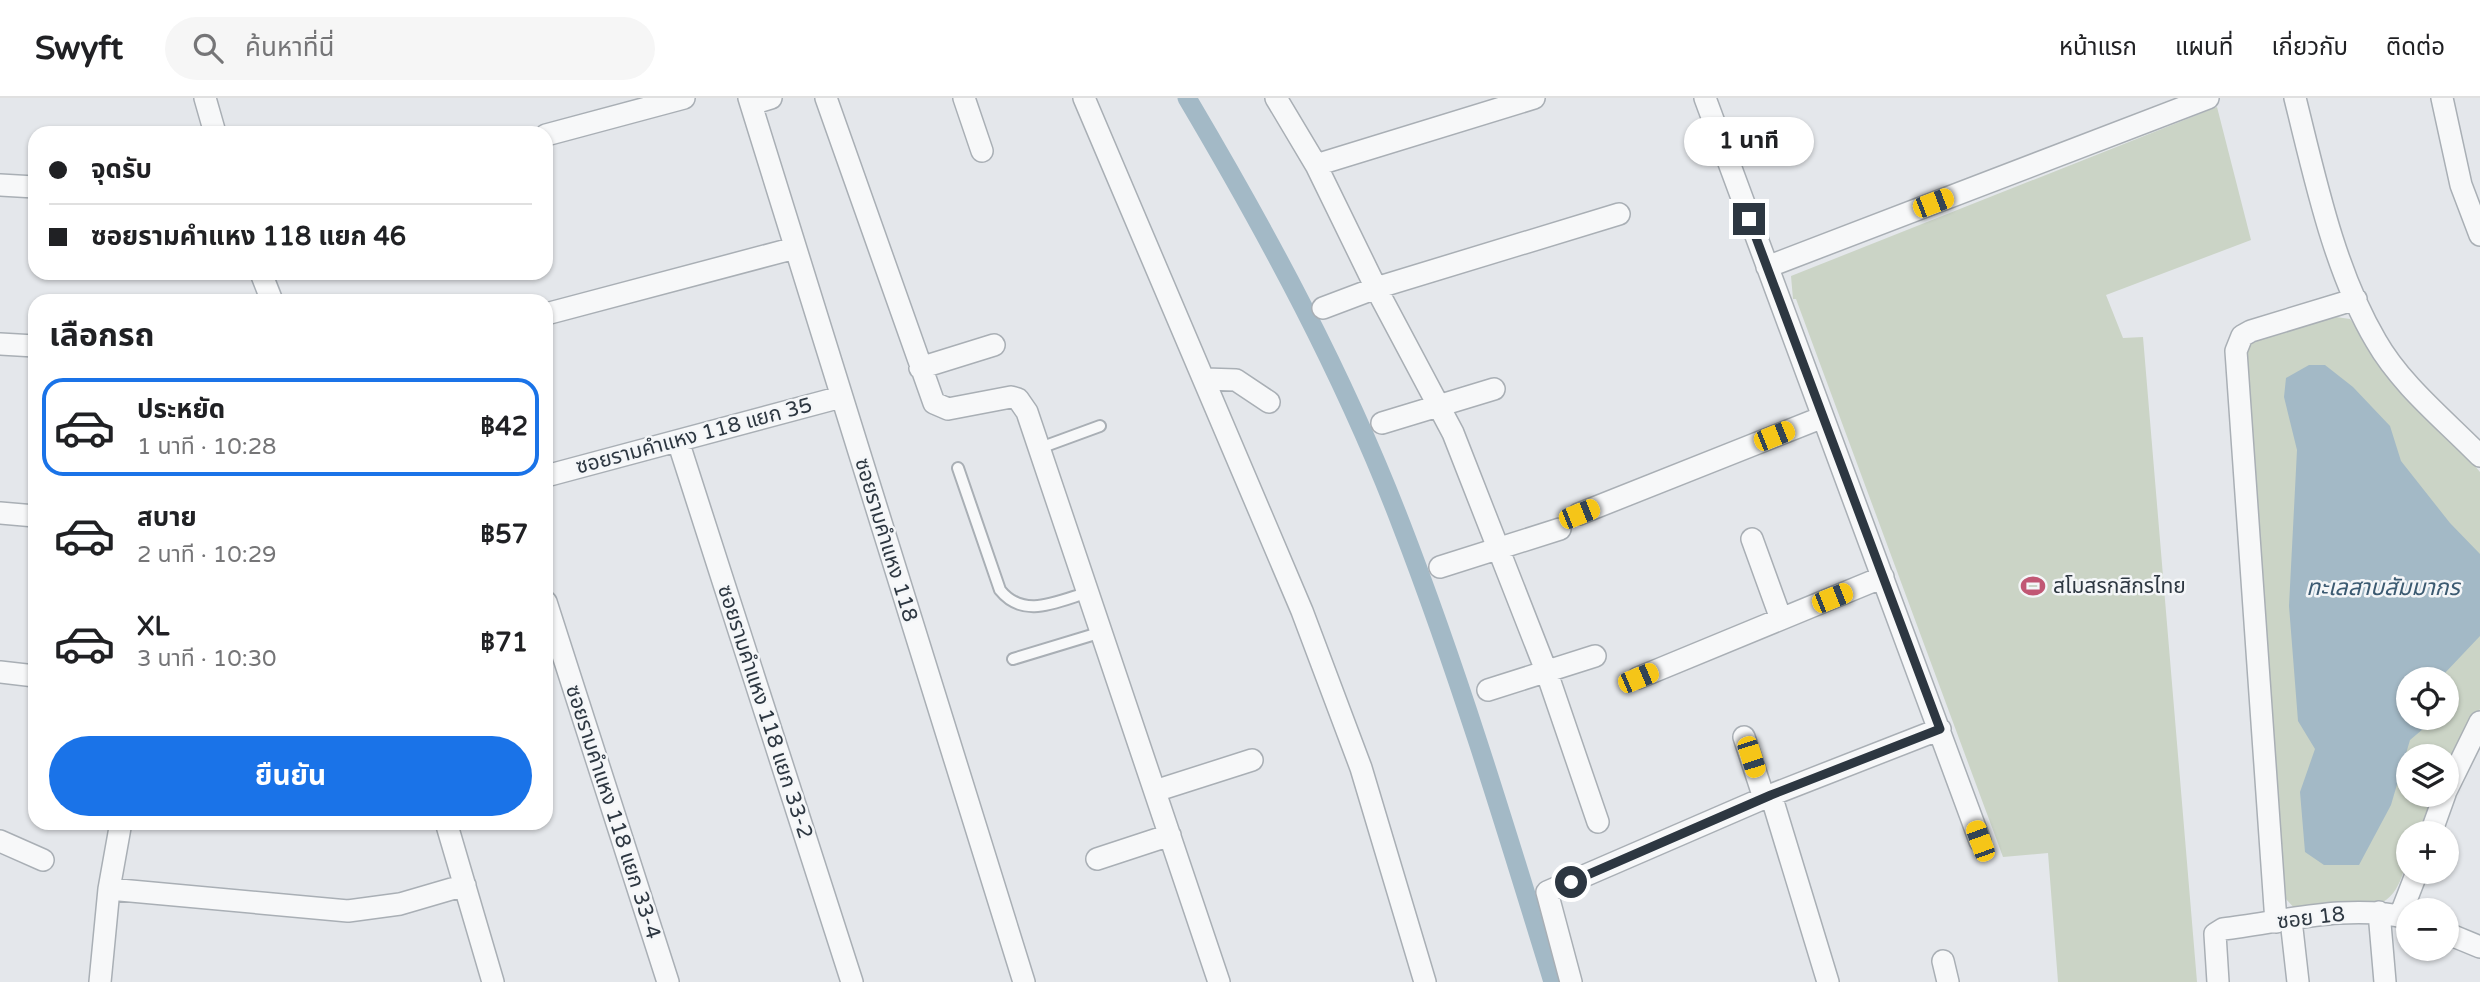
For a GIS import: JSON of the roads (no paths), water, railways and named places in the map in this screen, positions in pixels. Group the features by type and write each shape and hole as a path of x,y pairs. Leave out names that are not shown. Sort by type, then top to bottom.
{"street":[{"path":"205,98 213,126"},
{"path":"553,133 684,98"},
{"path":"826,98 934,403 948,409 1011,397 1018,399 1027,412 1219,982"},
{"path":"964,98 982,151"},
{"path":"1084,98 1303,611 1361,768 1426,982"},
{"path":"1276,98 1316,165 1376,288 1438,405 1500,550 1547,673 1598,822"},
{"path":"1316,165 1534,98"},
{"path":"1705,98 1980,841"},
{"path":"2295,98 2323,208 2356,299 2375,341 2394,368 2480,456"},
{"path":"2442,98 2461,185 2480,235"},
{"path":"1767,267 2203,99"},
{"name":"ซอยรามคำแหง 118","path":"757,100 795,248 1024,982"},
{"path":"0,185 28,187"},
{"path":"1323,307 1376,288 1619,214"},
{"path":"553,312 795,248"},
{"path":"2298,982 2284,921 2236,351 2242,336 2251,331 2356,299"},
{"path":"0,344 28,346"},
{"path":"920,369 994,345"},
{"path":"1205,379 1236,380 1269,402"},
{"path":"1382,423 1494,389"},
{"name":"ซอยรามคำแหง 118 แยก 35","path":"553,474 841,397"},
{"path":"1579,514 1823,417"},
{"name":"ซอยรามคำแหง 118 แยก 33-2","path":"678,441 852,982"},
{"path":"0,513 28,515"},
{"path":"1440,567 1560,529"},
{"path":"1752,539 1781,620"},
{"path":"1638,678 1883,578"},
{"name":"ซอยรามคำแหง 118 แยก 33-4","path":"553,624 668,982"},
{"path":"1488,690 1595,656"},
{"path":"0,672 28,675"},
{"path":"2459,766 2480,722"},
{"path":"1571,982 1547,892 1768,796 1940,729"},
{"path":"1744,737 1768,796 1828,982"},
{"path":"1155,791 1252,760"},
{"path":"100,982 109,889 120,830"},
{"path":"448,830 492,982"},
{"path":"1097,859 1170,835"},
{"path":"0,841 43,860"},
{"path":"109,889 348,911 400,904 465,885"},
{"path":"2385,982 2396,916"},
{"name":"ซอย 18","path":"2218,982 2215,934 2223,929 2284,921 2396,916"},
{"path":"2459,938 2480,947"}],"lane":[{"path":"1040,448 1100,426"},
{"path":"958,468 996,580 1006,599 1031,608 1089,592"},
{"path":"1013,659 1102,632"}],"water":[{"name":"ทะเลสาบสัมมากร","path":"2309,365 2325,365 2353,387 2390,426 2401,461 2450,523 2480,554 2480,636 2451,667 2396,667 2396,730 2422,730 2409,744 2396,744 2396,788 2391,805 2359,865 2324,865 2305,852 2300,792 2315,749 2298,721 2289,606 2297,450 2284,397 2286,378"}],"waterway":[{"path":"1187,98 1247,201 1303,307 1379,469 1462,694 1553,982"}],"place":[{"name":"สโมสรกสิกรไทย","path":"2033,586"}]}
